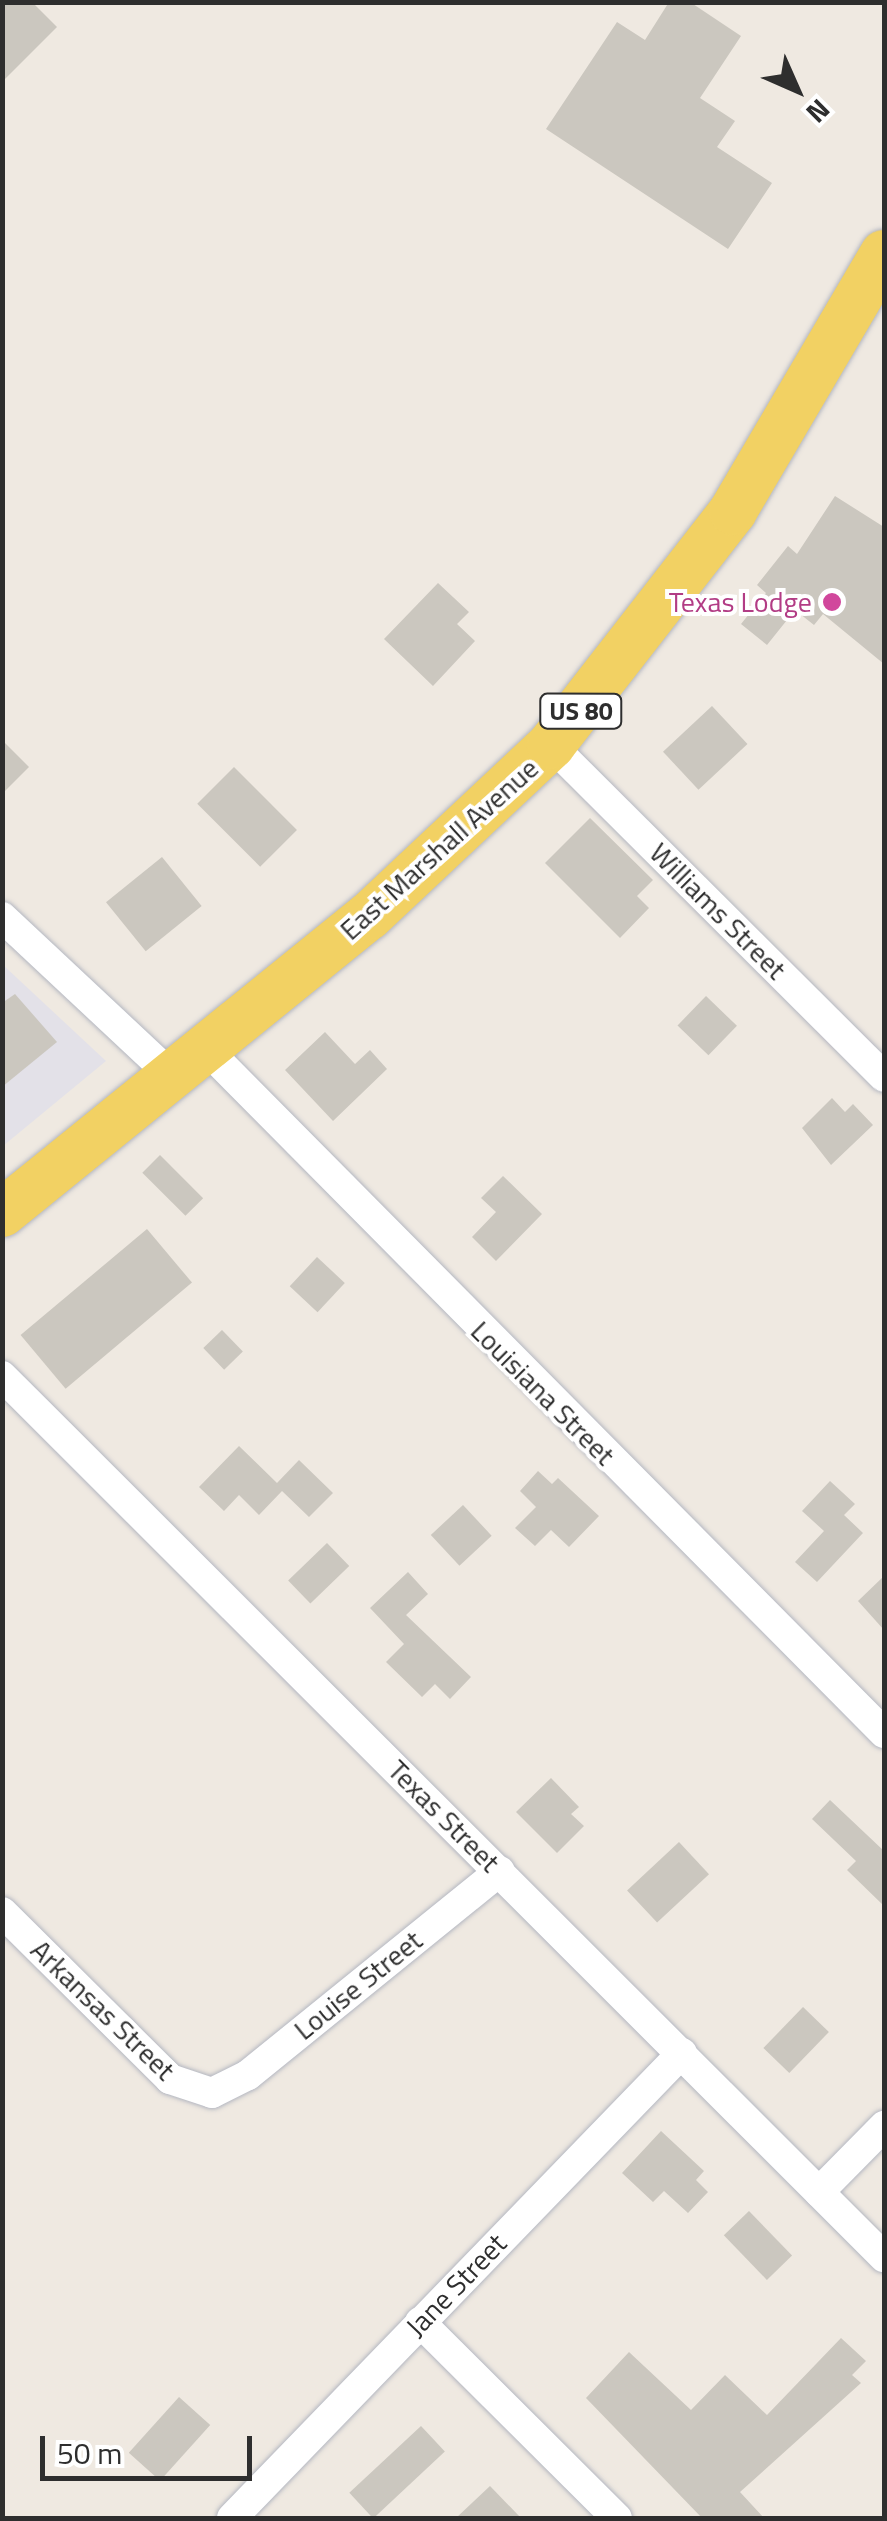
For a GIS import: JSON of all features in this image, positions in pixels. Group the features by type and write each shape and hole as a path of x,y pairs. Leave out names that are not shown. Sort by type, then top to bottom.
{"main road":[{"name":"East Marshall Avenue","path":"2,1213 410,880 551,745 651,627 733,511 884,254"}],"street":[{"name":"Williams Street","path":"551,745 884,1077"},
{"name":"Louisiana Street","path":"2,917 189,1063 884,1733"},
{"name":"Texas Street","path":"2,1376 884,2257"},
{"name":"Louise Street","path":"212,2092 248,2075 500,1870"},
{"name":"Arkansas Street","path":"2,1912 170,2079 212,2092"},
{"name":"Jane Street","path":"232,2518 682,2054"},
{"path":"818,2192 884,2126"},
{"path":"420,2322 617,2518"}],"shaded area":[{"path":"2,964 106,1061 3,1146 2,1146"}],"building":[{"path":"2,2 32,2 57,27 2,82"},
{"path":"669,2 690,2 741,36 700,98 735,121 717,147 772,183 728,249 546,129 617,22 645,40"},
{"path":"835,496 884,527 884,664 823,614 814,625 795,610 767,645 741,624 766,593 757,585 788,546 797,554"},
{"path":"438,583 469,612 457,624 475,641 433,686 384,639"},
{"path":"712,706 747,744 698,790 663,752"},
{"path":"2,740 29,767 2,794"},
{"path":"234,767 297,830 260,867 197,804"},
{"path":"590,818 653,880 637,896 649,908 620,938 545,863"},
{"path":"162,857 202,906 146,951 106,902"},
{"path":"15,994 57,1042 2,1087 2,1003"},
{"path":"706,996 737,1026 708,1055 678,1025"},
{"path":"325,1032 355,1064 370,1050 387,1069 333,1121 285,1070"},
{"path":"832,1098 845,1112 853,1104 873,1125 831,1165 802,1128"},
{"path":"160,1155 203,1198 185,1216 142,1173"},
{"path":"503,1176 542,1214 496,1261 472,1237 496,1212 481,1198"},
{"path":"147,1229 192,1283 66,1389 21,1335"},
{"path":"317,1257 345,1283 318,1312 290,1286"},
{"path":"222,1330 243,1352 224,1370 203,1348"},
{"path":"239,1446 277,1483 299,1460 333,1493 309,1517 282,1491 259,1515 239,1495 224,1511 199,1487"},
{"path":"538,1471 552,1484 558,1478 599,1516 569,1547 551,1530 535,1546 515,1528 536,1507 520,1491"},
{"path":"830,1481 855,1504 844,1515 863,1533 817,1582 795,1562 824,1531 802,1511"},
{"path":"463,1505 492,1536 459,1566 431,1535"},
{"path":"327,1543 349,1566 310,1604 288,1581"},
{"path":"408,1572 428,1594 406,1615 471,1677 450,1699 435,1684 422,1697 386,1662 404,1644 370,1608"},
{"path":"884,1576 884,1630 858,1601"},
{"path":"551,1778 579,1807 571,1814 584,1826 557,1853 516,1812"},
{"path":"830,1800 884,1851 884,1906 847,1870 856,1861 812,1819"},
{"path":"679,1842 709,1874 657,1923 627,1890"},
{"path":"803,2007 829,2032 789,2073 763,2048"},
{"path":"661,2131 704,2171 696,2180 708,2192 688,2213 664,2191 653,2202 622,2173"},
{"path":"749,2211 792,2256 767,2280 724,2235"},
{"path":"841,2338 866,2361 852,2375 861,2383 740,2492 764,2518 702,2518 586,2398 629,2352 691,2410 725,2375 767,2415"},
{"path":"179,2397 210,2425 160,2481 129,2453"},
{"path":"421,2426 445,2452 374,2518 349,2493"},
{"path":"490,2486 521,2518 456,2518"}],"place":[{"name":"Texas Lodge","path":"832,602"}]}
